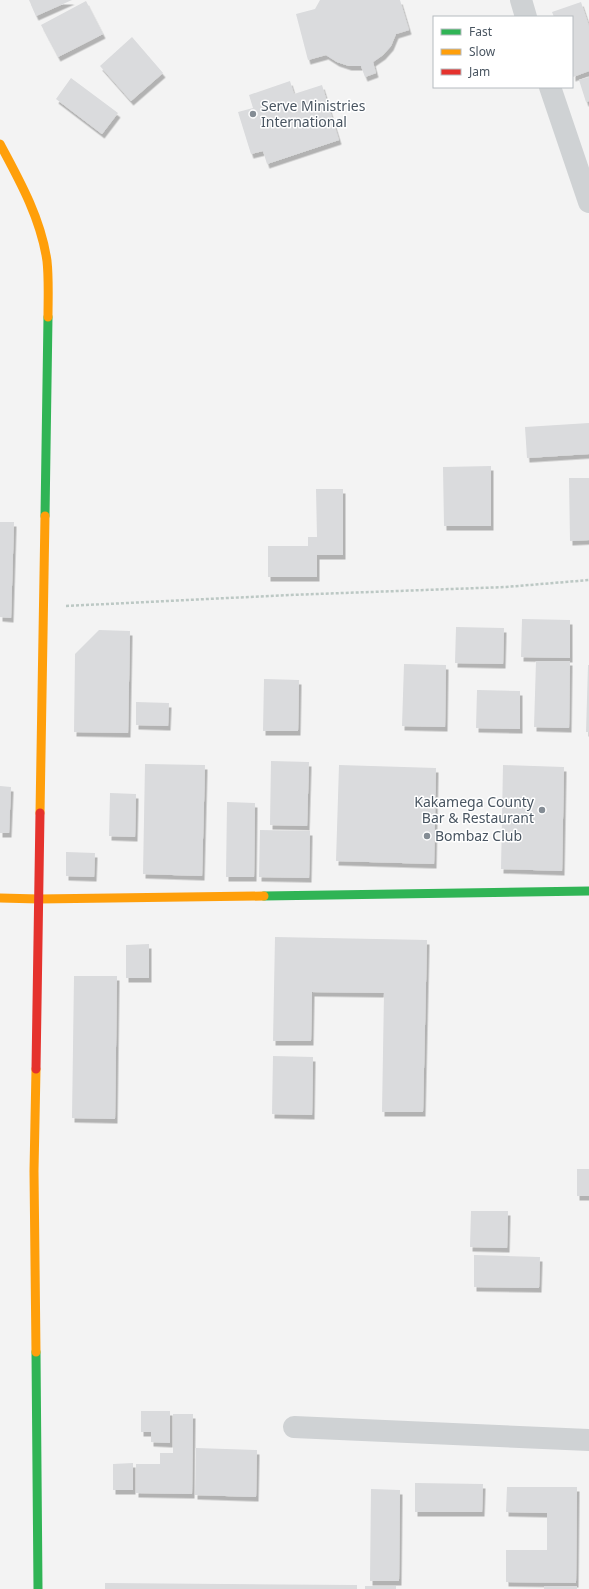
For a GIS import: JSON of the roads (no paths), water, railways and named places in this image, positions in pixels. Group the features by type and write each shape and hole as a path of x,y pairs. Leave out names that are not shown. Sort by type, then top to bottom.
{"street":[{"path":"521,0 526,16"},
{"path":"550,88 589,202"},
{"path":"0,144 28,196 39,227 46,258 48,306 34,1171 38,1589"},
{"path":"0,898 39,899 589,891"},
{"path":"294,1427 589,1440"}],"place":[{"name":"Serve Ministries International","path":"253,114"},
{"name":"Kakamega County Bar & Restaurant","path":"542,810"},
{"name":"Bombaz Club","path":"427,836"}]}
